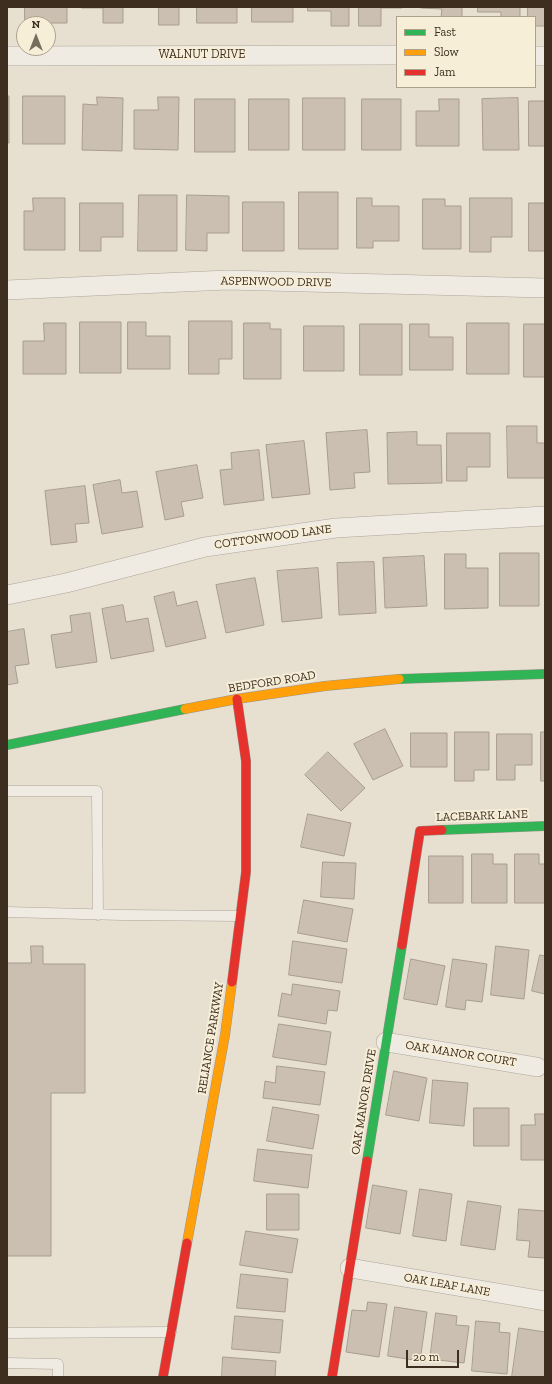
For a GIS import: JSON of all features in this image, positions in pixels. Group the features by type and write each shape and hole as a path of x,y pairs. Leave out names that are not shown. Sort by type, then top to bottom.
{"street":[{"name":"WALNUT DRIVE","path":"7,56 396,55"},
{"name":"ASPENWOOD DRIVE","path":"7,290 227,280 545,288"},
{"name":"COTTONWOOD LANE","path":"7,595 66,582 205,547 336,528 545,516"},
{"name":"BEDFORD ROAD","path":"7,745 237,699 324,686 414,678 545,674"},
{"name":"RELIANCE PARKWAY","path":"163,1377 225,1035 246,872 246,762 237,699"},
{"name":"LACEBARK LANE","path":"420,831 545,826"},
{"name":"OAK MANOR DRIVE","path":"332,1377 420,831"},
{"name":"OAK MANOR COURT","path":"386,1042 537,1067"},
{"name":"OAK LEAF LANE","path":"350,1268 545,1301"}],"lane":[{"path":"7,792 97,791 98,915"},
{"path":"7,912 98,915 240,916"},
{"path":"7,1333 172,1332"},
{"path":"7,1363 58,1364 58,1377"}],"building":[{"path":"25,7 67,7 67,23 56,23 56,16 25,16"},
{"path":"82,7 123,7 123,23 103,23 103,8"},
{"path":"159,7 179,7 179,25 159,25"},
{"path":"197,7 237,7 237,23 197,23"},
{"path":"252,7 293,7 293,22 252,22"},
{"path":"308,7 349,7 349,26 331,26 331,11 308,11"},
{"path":"359,7 402,8 381,8 381,26 359,26"},
{"path":"462,7 462,16 441,16 442,9 421,8"},
{"path":"478,7 520,7 520,16 501,16 501,12 478,12"},
{"path":"528,7 545,7 545,26 536,26 536,16 528,16"},
{"path":"7,96 9,96 9,143 7,143"},
{"path":"23,96 65,96 65,144 23,144"},
{"path":"97,97 123,98 122,151 82,150 83,104 97,105"},
{"path":"158,97 179,97 178,150 134,149 134,110 158,110"},
{"path":"303,98 345,98 345,150 303,150"},
{"path":"518,98 519,150 483,150 482,99"},
{"path":"195,99 235,99 235,152 195,152"},
{"path":"249,99 289,99 289,150 249,150"},
{"path":"362,99 401,99 401,150 362,150"},
{"path":"439,99 459,99 459,146 416,146 416,111 439,111"},
{"path":"529,101 545,101 545,146 529,146"},
{"path":"299,192 338,192 338,249 299,249"},
{"path":"139,195 177,195 177,251 138,251"},
{"path":"187,195 229,196 229,233 207,233 207,251 186,250"},
{"path":"33,198 65,198 65,250 24,250 24,211 33,211"},
{"path":"357,198 372,198 372,206 399,206 399,241 373,241 373,248 357,248"},
{"path":"470,198 512,198 512,237 491,237 491,252 470,252"},
{"path":"423,199 445,199 445,206 461,206 461,249 423,249"},
{"path":"243,202 284,202 284,251 243,251"},
{"path":"80,203 123,203 123,237 101,237 101,251 80,251"},
{"path":"529,203 545,203 545,251 529,251"},
{"path":"189,321 232,321 232,359 219,359 219,374 189,374"},
{"path":"80,322 121,322 121,373 80,373"},
{"path":"128,322 146,322 146,336 170,336 170,369 128,369"},
{"path":"44,323 66,323 66,374 23,374 23,341 44,341"},
{"path":"244,323 270,323 270,329 281,329 281,379 244,379"},
{"path":"467,323 509,323 509,374 467,374"},
{"path":"360,324 402,324 402,375 360,375"},
{"path":"410,324 429,324 429,337 453,337 453,370 410,370"},
{"path":"524,324 545,324 545,377 524,377"},
{"path":"304,326 344,326 344,371 304,371"},
{"path":"507,426 537,426 537,443 545,443 545,478 508,478"},
{"path":"367,430 370,472 354,473 355,488 330,490 326,433"},
{"path":"417,432 417,445 441,445 442,483 388,484 387,433"},
{"path":"447,433 490,433 490,467 467,467 467,481 447,481"},
{"path":"304,441 310,494 272,498 266,445"},
{"path":"259,450 264,500 224,505 220,470 232,469 231,453"},
{"path":"197,465 203,498 181,502 184,516 165,520 156,472"},
{"path":"120,480 122,493 137,491 143,527 102,534 93,485"},
{"path":"85,486 89,523 75,524 77,542 51,545 45,491"},
{"path":"500,553 539,553 539,606 500,606"},
{"path":"445,554 466,554 466,568 488,568 488,608 445,609"},
{"path":"424,556 427,606 385,608 383,558"},
{"path":"374,562 376,613 339,615 337,563"},
{"path":"318,568 322,618 282,622 277,571"},
{"path":"255,578 264,625 226,633 216,585"},
{"path":"174,592 177,606 197,601 206,638 166,647 154,597"},
{"path":"123,605 126,622 148,618 154,651 111,659 102,609"},
{"path":"90,613 97,662 56,668 51,635 72,632 70,616"},
{"path":"24,629 29,664 15,666 18,683 7,685 7,632"},
{"path":"385,729 403,766 373,780 354,744"},
{"path":"455,732 489,732 489,770 474,770 474,781 455,781"},
{"path":"541,732 545,732 545,781 541,781"},
{"path":"411,733 447,733 447,767 411,767"},
{"path":"497,734 532,734 532,765 515,765 515,780 497,780"},
{"path":"328,752 365,788 341,811 305,775"},
{"path":"308,814 351,823 344,856 301,847"},
{"path":"472,854 493,854 493,864 507,864 507,903 472,903"},
{"path":"515,854 539,854 539,864 545,864 545,903 515,903"},
{"path":"429,856 463,856 463,903 429,903"},
{"path":"323,862 356,863 354,899 321,897"},
{"path":"304,900 353,909 347,942 298,933"},
{"path":"293,941 347,949 342,983 289,975"},
{"path":"31,946 43,946 43,964 85,964 85,1093 51,1093 51,1256 7,1256 7,963 31,963"},
{"path":"496,946 529,950 524,999 491,995"},
{"path":"540,955 545,956 545,994 532,991"},
{"path":"411,959 445,966 437,1005 404,999"},
{"path":"453,959 487,964 482,1002 466,1000 465,1010 446,1007"},
{"path":"293,984 340,991 337,1011 328,1010 326,1024 278,1016 282,993 291,995"},
{"path":"279,1024 331,1032 326,1065 273,1057"},
{"path":"277,1066 325,1072 320,1105 263,1098 265,1081 275,1083"},
{"path":"394,1071 427,1078 419,1121 386,1115"},
{"path":"433,1080 468,1083 464,1126 430,1123"},
{"path":"273,1107 319,1115 313,1149 267,1141"},
{"path":"474,1108 509,1108 509,1146 474,1146"},
{"path":"535,1114 545,1114 545,1160 521,1160 521,1125 535,1125"},
{"path":"258,1149 312,1155 308,1188 254,1181"},
{"path":"373,1185 407,1191 400,1234 366,1228"},
{"path":"420,1189 452,1194 446,1241 413,1236"},
{"path":"267,1194 299,1194 299,1230 267,1230"},
{"path":"468,1201 501,1206 495,1250 461,1245"},
{"path":"519,1209 545,1211 545,1258 528,1257 530,1241 517,1240"},
{"path":"246,1231 298,1239 292,1273 240,1265"},
{"path":"241,1274 288,1279 285,1312 237,1308"},
{"path":"368,1302 387,1304 379,1357 346,1352 352,1310 366,1311"},
{"path":"395,1307 427,1312 420,1361 388,1356"},
{"path":"436,1313 457,1316 456,1325 469,1326 464,1363 430,1359"},
{"path":"235,1316 283,1320 280,1353 232,1349"},
{"path":"476,1321 500,1323 499,1332 510,1333 507,1374 472,1371"},
{"path":"519,1328 545,1332 545,1377 512,1377"},
{"path":"223,1357 276,1361 275,1377 222,1377"}],"traffic: fast":[{"path":"399,679 545,674"},
{"path":"7,745 185,709"},
{"path":"442,830 545,826"},
{"path":"367,1161 402,945"}],"traffic: slow":[{"path":"185,709 237,699 325,686 399,679"},
{"path":"187,1243 225,1035 232,982"}],"traffic: jam":[{"path":"232,982 246,872 246,761 237,699"},
{"path":"402,945 420,831 442,830"},
{"path":"332,1377 367,1161"},
{"path":"163,1377 187,1243"}]}
